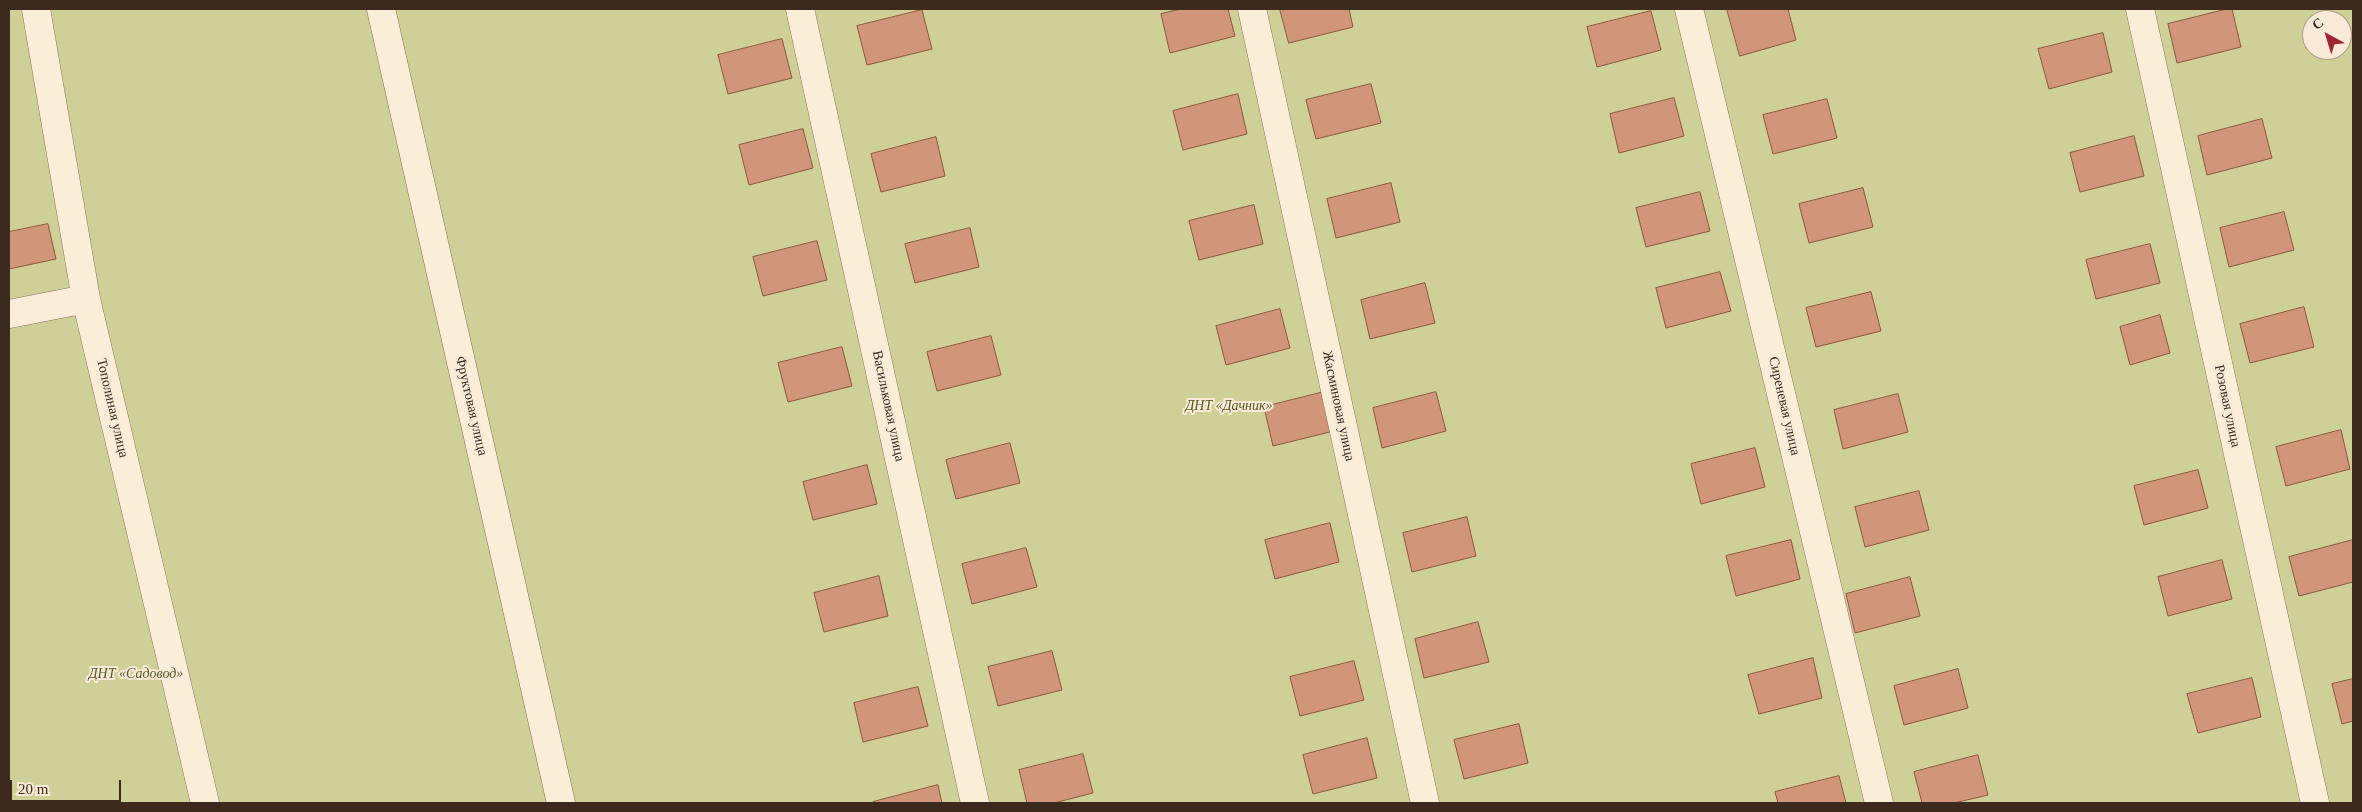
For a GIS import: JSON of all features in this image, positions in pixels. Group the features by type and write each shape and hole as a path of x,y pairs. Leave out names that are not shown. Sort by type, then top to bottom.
{"street":[{"name":"Тополиная улица","path":"36,9 86,299 205,803"},
{"name":"Фруктовая улица","path":"381,9 561,803"},
{"name":"Васильковая улица","path":"800,9 976,803"},
{"name":"Жасминовая улица","path":"1252,9 1425,803"},
{"name":"Сиреневая улица","path":"1689,9 1879,803"},
{"name":"Розовая улица","path":"2140,9 2315,803"},
{"path":"9,314 86,299"}],"green space":[{"name":"ДНТ «Дачник»","path":"9,9 2353,9 2353,803 9,803"}],"building":[{"path":"1181,9 1228,9 1235,36 1170,53 1161,14"},
{"path":"1280,9 1349,9 1353,27 1289,43"},
{"path":"1727,9 1788,9 1796,40 1740,56"},
{"path":"2232,9 2241,47 2177,63 2168,24"},
{"path":"922,10 932,49 867,65 857,26"},
{"path":"1651,11 1661,50 1597,67 1587,27"},
{"path":"2103,33 2112,72 2049,89 2038,49"},
{"path":"782,39 792,78 728,94 718,55"},
{"path":"1371,84 1381,123 1316,139 1306,100"},
{"path":"1238,94 1247,134 1183,150 1173,111"},
{"path":"1674,98 1684,136 1619,153 1610,114"},
{"path":"1827,99 1837,138 1773,154 1763,115"},
{"path":"2262,119 2272,158 2207,175 2198,136"},
{"path":"803,129 813,168 749,185 739,145"},
{"path":"2134,136 2144,176 2080,192 2070,153"},
{"path":"936,137 945,176 881,192 871,154"},
{"path":"1391,183 1400,222 1336,238 1327,199"},
{"path":"1863,188 1873,227 1809,243 1799,204"},
{"path":"1700,192 1710,231 1646,247 1636,208"},
{"path":"1254,205 1263,244 1199,260 1189,221"},
{"path":"2284,212 2294,250 2229,267 2220,228"},
{"path":"48,224 56,259 9,269 9,232"},
{"path":"970,228 979,267 915,283 905,244"},
{"path":"817,241 827,280 763,296 753,257"},
{"path":"2150,244 2160,283 2096,299 2086,260"},
{"path":"1720,272 1731,311 1666,328 1656,288"},
{"path":"1425,283 1435,323 1370,339 1361,300"},
{"path":"1871,292 1881,331 1816,347 1806,308"},
{"path":"2304,307 2314,347 2250,363 2240,324"},
{"path":"1280,309 1290,348 1226,365 1216,326"},
{"path":"2160,315 2170,353 2130,365 2120,327"},
{"path":"991,336 1001,375 937,391 927,352"},
{"path":"842,347 852,386 788,402 778,363"},
{"path":"1328,391 1338,430 1273,446 1264,407"},
{"path":"1436,392 1446,431 1382,448 1373,408"},
{"path":"1898,394 1908,432 1843,449 1834,410"},
{"path":"2341,430 2350,469 2286,486 2276,447"},
{"path":"1010,443 1020,483 956,499 946,460"},
{"path":"1755,448 1765,487 1701,504 1691,464"},
{"path":"867,465 877,504 813,520 803,482"},
{"path":"2198,470 2208,508 2144,525 2134,486"},
{"path":"1919,491 1929,530 1865,547 1855,507"},
{"path":"1467,517 1476,556 1412,572 1403,533"},
{"path":"1330,523 1339,562 1275,579 1265,540"},
{"path":"1791,540 1800,579 1736,596 1726,556"},
{"path":"2353,540 2353,582 2299,596 2289,557"},
{"path":"1026,548 1037,587 972,604 962,564"},
{"path":"2222,560 2232,599 2168,616 2158,577"},
{"path":"879,576 888,616 824,632 814,593"},
{"path":"1910,577 1920,616 1855,633 1846,594"},
{"path":"1478,622 1489,662 1424,678 1415,639"},
{"path":"1052,651 1062,690 998,706 988,667"},
{"path":"1813,658 1822,698 1759,714 1748,675"},
{"path":"1354,661 1364,700 1300,716 1290,677"},
{"path":"1958,669 1968,708 1904,725 1894,686"},
{"path":"2252,678 2261,717 2198,733 2187,694"},
{"path":"2353,679 2353,721 2342,724 2332,684"},
{"path":"918,687 928,726 863,742 854,703"},
{"path":"1519,724 1528,763 1464,779 1454,740"},
{"path":"1367,738 1377,778 1313,794 1303,755"},
{"path":"1083,754 1093,793 1054,803 1027,803 1019,770"},
{"path":"1978,755 1988,795 1954,803 1922,803 1914,772"},
{"path":"1839,776 1846,803 1778,803 1775,792"},
{"path":"938,785 942,803 873,803 873,802"}],"park label":[{"name":"ДНТ «Садовод»","path":"136,674"}]}
